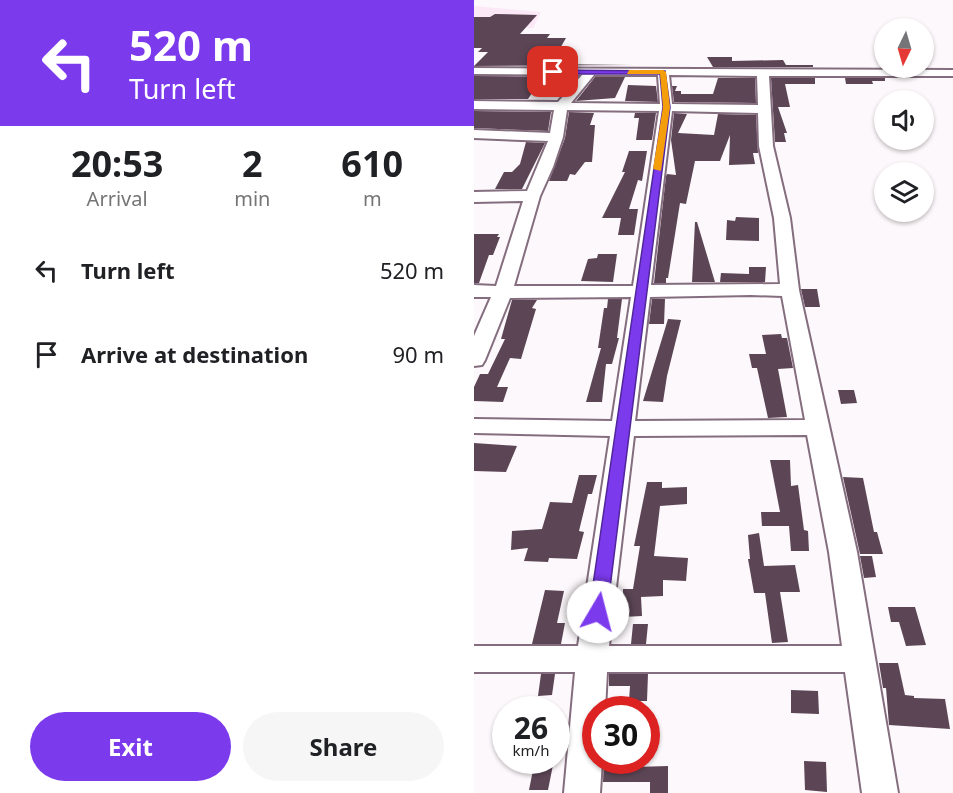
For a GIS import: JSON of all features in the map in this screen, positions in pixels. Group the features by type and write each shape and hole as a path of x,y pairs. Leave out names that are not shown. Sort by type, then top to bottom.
{"street":[{"path":"474,71 953,73"},
{"path":"479,87 489,71"},
{"path":"582,793 592,658 666,107 663,72"},
{"path":"474,360 503,292 532,196 546,167 556,137 561,107 590,73"},
{"path":"763,73 766,146 782,218 790,290 819,427 880,793"},
{"path":"474,105 764,109"},
{"path":"474,134 556,137"},
{"path":"474,197 532,196"},
{"path":"474,291 594,293 641,289 790,290"},
{"path":"474,426 623,429 819,427"},
{"path":"474,659 859,659"}],"shaded area":[{"path":"474,6 541,12 533,28 474,30"}],"building":[{"path":"495,14 537,15 520,34 550,34 547,38 566,38 551,64 631,65 474,66 488,52 478,52 482,48 474,48 474,17 490,17"},
{"path":"707,57 732,57 732,61 783,60 786,65 813,65 813,67 713,67"},
{"path":"474,76 577,77 542,78 528,99 474,99"},
{"path":"595,77 625,77 615,98 576,101"},
{"path":"718,78 755,78 756,103 674,102 672,86 677,86 675,91 681,91 681,94 713,94"},
{"path":"771,78 815,78 815,84 785,84 790,107 778,107 787,133 784,133 786,142 775,142"},
{"path":"845,78 885,78 885,81 872,81 873,84 846,84"},
{"path":"628,85 656,86 658,102 625,101"},
{"path":"474,111 551,112 548,131 474,128"},
{"path":"569,112 594,113 590,125 595,125 592,162 585,162 575,175 570,174 567,181 549,181 565,138"},
{"path":"635,113 656,113 652,140 636,140 639,118 634,118"},
{"path":"674,113 687,114 678,133 714,135 718,114 756,115 758,153 753,153 755,164 729,165 730,135 720,161 695,161 686,204 680,203 668,278 666,278 666,283 654,283 666,176 667,174 676,175 671,140"},
{"path":"526,142 545,143 522,189 495,189 504,172 512,172 520,164"},
{"path":"629,151 647,151 642,181 638,180 629,209 638,209 634,235 618,235 621,218 602,218 625,172 622,172"},
{"path":"736,217 759,218 759,241 726,240 727,220 735,221"},
{"path":"695,222 697,222 715,282 692,282"},
{"path":"474,234 499,234 497,237 500,237 493,255 489,255 479,283 474,283"},
{"path":"598,254 617,254 613,282 581,281 588,259 597,258"},
{"path":"749,267 766,267 765,282 720,282 721,273 749,274"},
{"path":"801,289 817,289 820,307 805,307"},
{"path":"608,299 622,299 617,338 619,338 612,364 606,364 602,402 586,402 601,348 598,348 604,308 607,308"},
{"path":"652,299 665,299 664,324 649,324"},
{"path":"512,300 537,300 532,308 536,309 521,359 510,358 497,387 508,387 503,402 474,401 474,387 480,374 488,374 505,339 501,339"},
{"path":"668,319 681,320 663,402 643,401"},
{"path":"781,334 782,338 787,338 793,368 778,369 787,417 768,418 757,368 752,368 749,354 766,354 762,335"},
{"path":"838,390 854,390 857,403 841,404"},
{"path":"474,443 517,446 506,472 474,471"},
{"path":"770,460 790,460 791,486 798,485 804,530 808,531 809,551 791,551 789,526 762,526 761,512 780,512"},
{"path":"579,475 597,475 592,494 588,494 579,531 584,532 577,559 549,558 548,562 524,561 528,548 511,550 512,531 542,529 550,502 572,503"},
{"path":"843,477 863,478 874,532 877,532 883,554 860,554"},
{"path":"647,482 662,482 662,488 687,487 687,504 660,506 654,556 688,558 686,581 663,580 663,596 641,597 642,616 623,617 623,589 633,589 640,546 634,546"},
{"path":"759,533 764,566 795,565 800,592 780,592 788,642 772,643 765,593 754,593 748,559 750,559 748,535"},
{"path":"860,556 872,556 876,577 864,578"},
{"path":"545,590 564,591 557,623 565,623 561,644 532,644"},
{"path":"888,607 915,607 926,645 906,646 899,622 891,622"},
{"path":"633,624 648,624 646,644 631,644"},
{"path":"879,663 898,663 905,695 914,696 914,698 945,699 950,729 889,725 886,688 883,688"},
{"path":"541,674 555,674 552,695 538,696"},
{"path":"609,674 648,674 647,696 629,696 630,686 609,686"},
{"path":"791,690 818,691 819,714 791,713"},
{"path":"804,761 826,762 827,792 805,790"},
{"path":"660,766 668,766 668,793 650,793 650,782 603,782 603,774 660,774"},
{"path":"532,774 551,774 548,790 529,790"}],"slow traffic":[{"path":"629,72 663,72 666,107 658,169"}],"route":[{"path":"553,72 663,72 666,107 598,612"}]}
